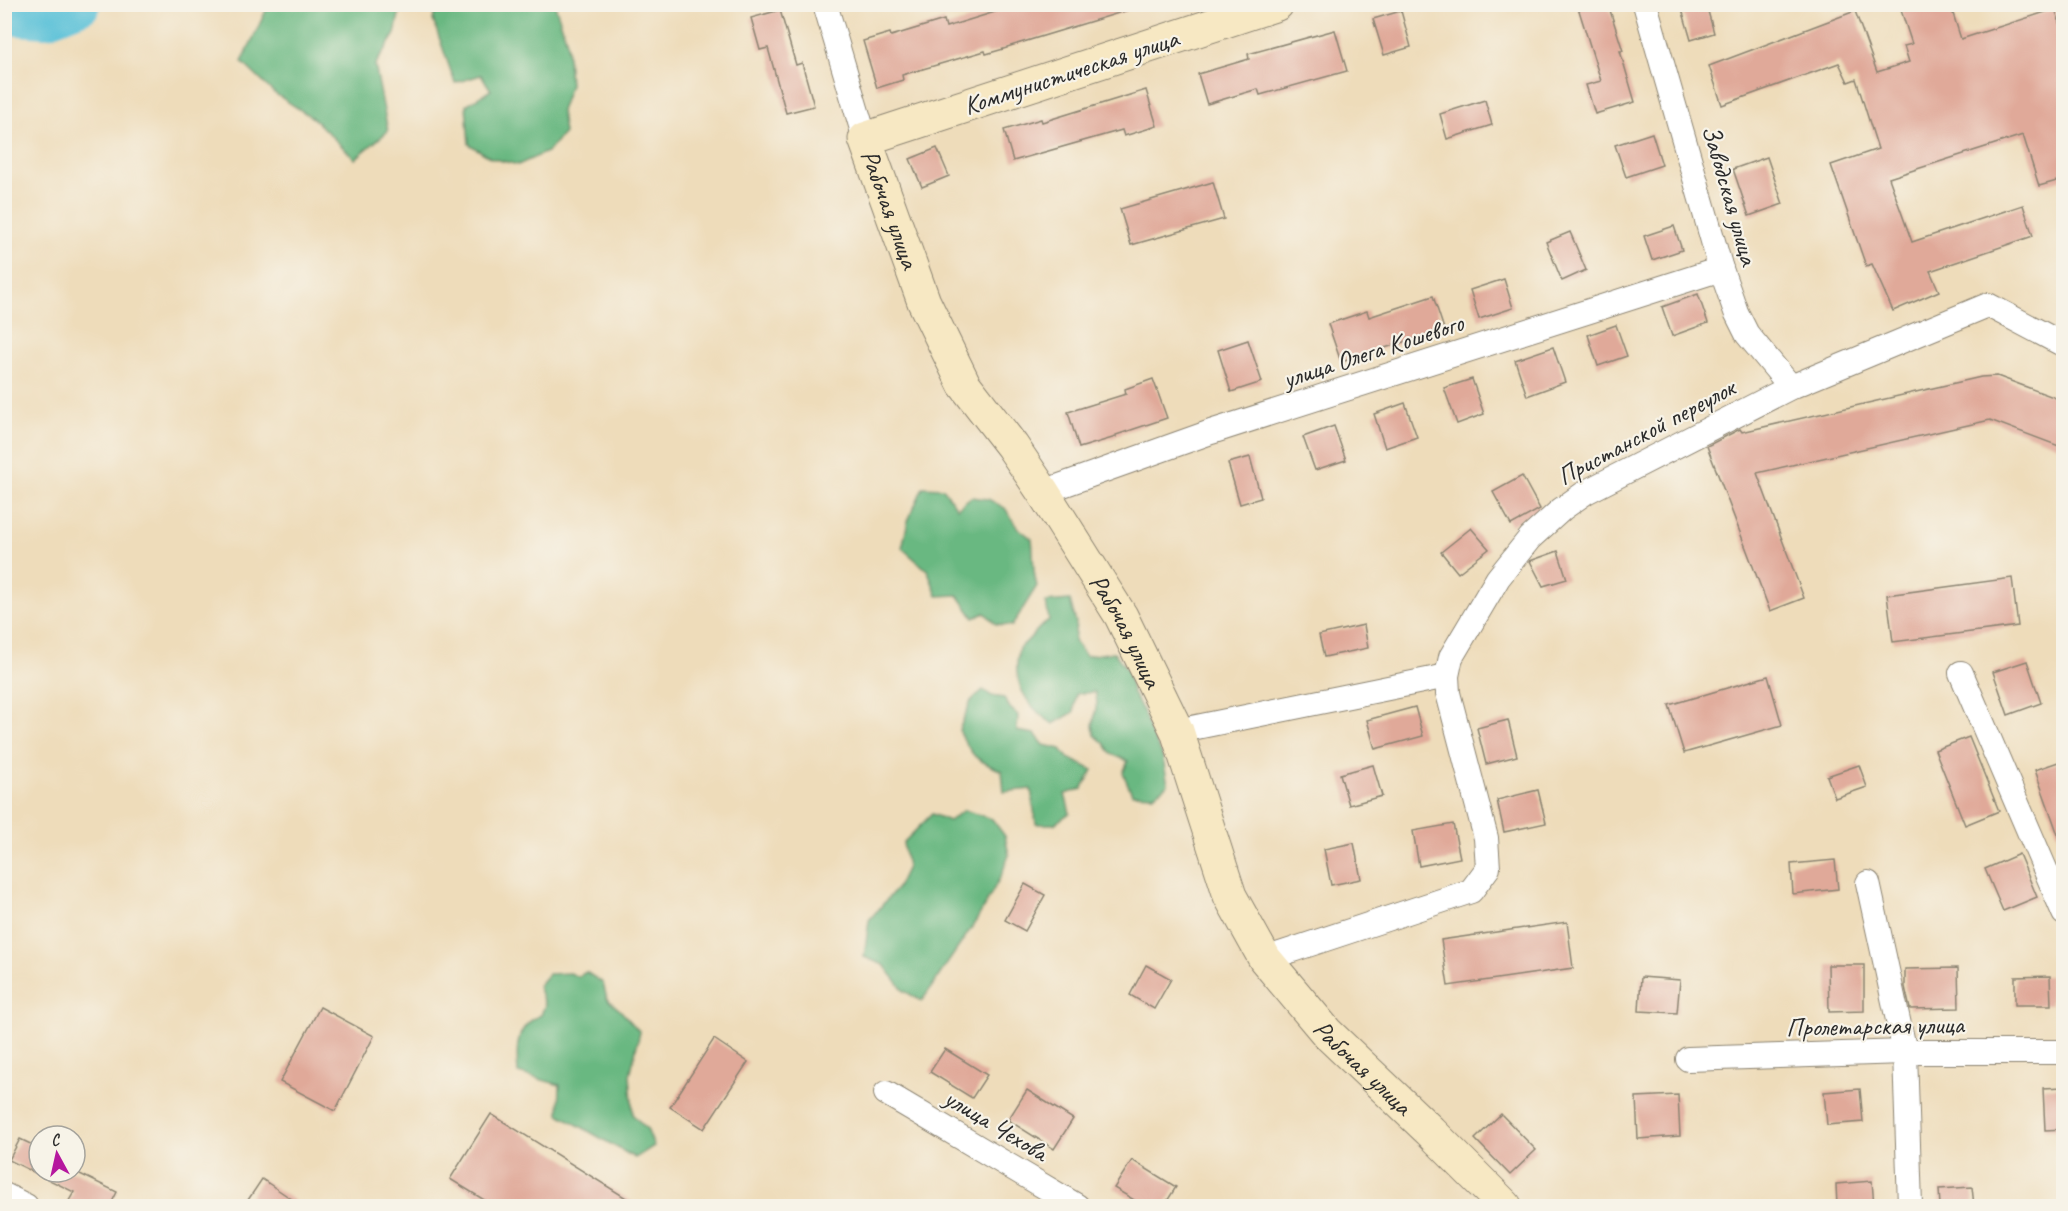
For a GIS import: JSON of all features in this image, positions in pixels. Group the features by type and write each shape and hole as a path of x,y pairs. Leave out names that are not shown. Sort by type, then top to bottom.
{"street":[{"name":"Рабочая улица","path":"825,4 865,139 924,302 964,384 1012,446 1121,616 1177,731 1230,896 1266,959 1327,1033 1505,1206"},
{"name":"Коммунистическая улица","path":"865,139 1277,4"},
{"name":"Заводская улица","path":"1645,4 1721,269 1736,312 1747,334 1791,387"},
{"name":"улица Олега Кошевого","path":"1043,492 1212,432 1721,269"},
{"name":"Пристанской переулок","path":"1266,959 1471,891 1488,868 1486,838 1448,693 1447,676 1451,657 1498,578 1530,538 1562,509 1586,492 1791,387 1988,305 2064,345"},
{"path":"1962,673 2064,913"},
{"path":"1177,731 1447,676"},
{"path":"1868,883 1905,1052 1910,1206"},
{"name":"Пролетарская улица","path":"1688,1059 1905,1052 2064,1053"},
{"name":"улица Чехова","path":"886,1093 1077,1206"},
{"path":"4,1195 26,1206"}],"green space":[{"path":"269,4 401,5 395,34 375,65 388,131 355,159 313,118 274,93 242,62"},
{"path":"437,5 555,5 567,42 570,85 561,111 564,133 547,152 518,165 491,158 469,144 466,105 491,90 481,75 455,83 433,20"},
{"path":"923,487 943,488 957,508 971,497 988,499 1005,508 1017,527 1032,539 1037,586 1012,626 996,624 985,613 974,618 958,595 937,596 928,571 902,548 908,521"},
{"path":"1070,600 1076,623 1074,641 1086,656 1114,652 1128,671 1132,692 1162,754 1168,784 1154,795 1132,794 1123,773 1128,761 1111,754 1105,744 1095,735 1093,726 1097,702 1095,692 1076,694 1074,712 1053,724 1034,708 1021,688 1017,669 1019,648 1049,620 1046,602"},
{"path":"983,690 992,696 1004,698 1018,715 1017,731 1035,734 1044,745 1061,749 1068,758 1093,770 1082,789 1065,794 1070,813 1054,824 1036,824 1031,789 1004,792 1002,771 975,756 963,739 959,730 971,701"},
{"path":"964,810 992,819 1005,836 1009,855 1001,876 976,921 922,1001 904,991 884,965 864,957 869,920 897,888 907,867 903,843 932,814 949,821"},
{"path":"586,972 603,983 607,999 640,1032 630,1075 633,1115 647,1129 654,1146 635,1158 559,1114 560,1085 518,1073 519,1039 526,1025 541,1015 545,1005 538,986 548,974 570,973 578,977"}],"building":[{"path":"1021,4 1132,4 1132,9 1007,48 986,54 985,51 902,75 903,80 877,88 863,41 890,33 891,36 944,20 946,27"},
{"path":"1577,4 1608,4 1623,51 1620,51 1635,102 1595,114 1586,85 1601,81"},
{"path":"1706,4 1714,33 1691,40 1682,9"},
{"path":"1899,4 1950,4 1961,39 2055,9 2064,34 2064,179 2039,186 2023,135 1889,178 1912,242 2023,205 2033,236 1930,271 1939,291 1893,311 1872,264 1866,266 1831,165 1878,149 1856,79 1848,82 1839,63 1722,105 1709,66 1855,11 1877,72 1909,62 1904,46 1912,44"},
{"path":"780,10 796,65 802,63 814,106 786,113 768,48 760,50 751,18"},
{"path":"1401,11 1411,47 1384,55 1373,19"},
{"path":"1335,30 1347,71 1260,95 1258,89 1207,104 1198,74 1249,59 1248,54"},
{"path":"1146,90 1157,126 1124,136 1122,130 1013,161 1004,130 1041,119 1042,122"},
{"path":"1485,100 1492,125 1447,139 1440,114"},
{"path":"1652,133 1662,165 1626,177 1615,145"},
{"path":"937,148 949,176 922,187 910,159"},
{"path":"1767,157 1783,204 1749,216 1733,169"},
{"path":"1213,182 1224,219 1131,245 1120,209"},
{"path":"1674,226 1682,250 1652,260 1644,236"},
{"path":"1570,232 1586,270 1562,281 1546,242"},
{"path":"1504,279 1513,308 1479,319 1470,290"},
{"path":"1698,294 1708,323 1672,336 1662,307"},
{"path":"1433,296 1444,329 1341,362 1328,324 1367,311 1369,317"},
{"path":"1616,325 1627,356 1598,366 1588,335"},
{"path":"1248,340 1262,382 1231,392 1218,350"},
{"path":"1553,347 1565,382 1527,396 1515,360"},
{"path":"1997,376 2064,401 2064,448 1990,420 1757,473 1804,598 1770,611 1707,446 1740,429 1742,432 1981,377"},
{"path":"1153,379 1167,418 1079,448 1068,412 1126,394 1125,389"},
{"path":"1472,379 1484,414 1457,424 1444,388"},
{"path":"1405,403 1417,437 1385,448 1374,414"},
{"path":"1334,426 1346,460 1315,470 1303,437"},
{"path":"1250,457 1261,498 1240,504 1228,463"},
{"path":"1522,476 1540,509 1511,525 1493,492"},
{"path":"1471,528 1489,549 1458,573 1441,552"},
{"path":"1558,551 1567,579 1543,586 1530,561"},
{"path":"2012,578 2018,626 1893,642 1887,595"},
{"path":"1364,625 1368,648 1324,657 1319,635"},
{"path":"2027,661 2041,703 2008,715 1993,672"},
{"path":"1768,676 1782,725 1684,753 1669,705"},
{"path":"1415,707 1423,736 1375,749 1367,720"},
{"path":"1508,720 1517,756 1486,764 1477,728"},
{"path":"1969,737 1999,811 1965,825 1935,750"},
{"path":"2064,760 2064,842 2061,843 2035,770"},
{"path":"1373,765 1382,796 1349,805 1340,774"},
{"path":"1859,765 1867,787 1835,798 1827,776"},
{"path":"1538,790 1546,823 1504,832 1497,800"},
{"path":"1453,824 1460,858 1419,866 1413,831"},
{"path":"1354,843 1361,879 1331,885 1324,849"},
{"path":"2019,854 2037,897 2003,911 1985,869"},
{"path":"1835,860 1838,889 1793,894 1791,864"},
{"path":"1025,884 1045,895 1025,931 1005,920"},
{"path":"1567,922 1573,968 1448,986 1441,940"},
{"path":"1146,965 1171,979 1154,1009 1130,995"},
{"path":"1828,965 1864,965 1864,1011 1829,1012"},
{"path":"1958,968 1959,1008 1910,1009 1905,987 1905,969"},
{"path":"2050,976 2051,1005 2015,1005 2015,977"},
{"path":"1641,977 1680,980 1677,1013 1639,1011"},
{"path":"320,1007 374,1036 335,1111 280,1082"},
{"path":"714,1039 748,1062 704,1129 670,1107"},
{"path":"945,1049 987,1075 972,1098 930,1072"},
{"path":"2064,1087 2064,1129 2045,1130 2043,1088"},
{"path":"1860,1089 1863,1122 1827,1125 1824,1092"},
{"path":"1027,1090 1073,1119 1054,1149 1008,1120"},
{"path":"1678,1095 1680,1136 1638,1139 1636,1097"},
{"path":"491,1114 639,1206 494,1206 450,1179"},
{"path":"1501,1114 1536,1150 1510,1175 1475,1139"},
{"path":"20,1139 27,1142 27,1169 9,1160"},
{"path":"1132,1160 1176,1187 1164,1206 1144,1206 1114,1188"},
{"path":"87,1177 117,1192 110,1206 66,1206 74,1192 58,1184 87,1184"},
{"path":"262,1179 302,1206 244,1206"},
{"path":"1872,1181 1874,1206 1837,1206 1836,1184"},
{"path":"1972,1187 1974,1206 1940,1206 1939,1189"}],"waterway":[{"path":"4,15 46,18 81,4"}]}
